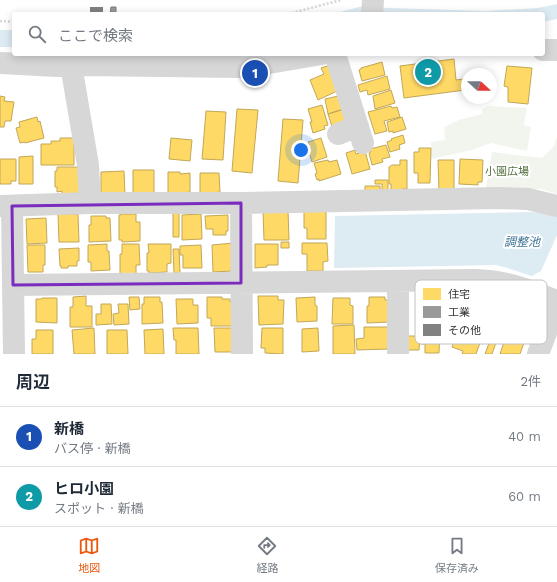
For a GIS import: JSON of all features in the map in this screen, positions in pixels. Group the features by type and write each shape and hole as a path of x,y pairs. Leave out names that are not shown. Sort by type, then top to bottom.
{"street":[{"path":"372,12 373,0"},
{"path":"545,50 557,50"},
{"path":"0,63 80,60 238,67 310,56"},
{"path":"336,56 360,135 338,134"},
{"path":"80,60 90,203"},
{"path":"14,354 13,285 6,206 90,203 240,203 499,198 528,199 557,206"},
{"path":"240,203 242,354"},
{"path":"398,282 398,354"},
{"path":"13,285 415,282"},
{"path":"547,298 557,302 547,329"},
{"path":"538,354 542,344"}],"path":[{"path":"296,12 341,0"},
{"path":"0,21 12,22"}],"highlighted area":[{"path":"241,203 241,283 13,285 12,206"}],"green space":[{"path":"488,106 527,108 524,125 531,127 527,151 491,143 472,150 431,159 431,142 445,140 444,127 459,120 482,114 482,109"},
{"name":"小園広場","path":"557,137 557,194 542,189 486,188 492,152 542,158 554,146"}],"water":[{"path":"557,4 557,19 545,22 545,12 340,12 359,7 486,11 538,8"},
{"path":"0,30 12,30 12,47 0,47"},
{"name":"調整池","path":"531,212 557,217 557,235 541,271 532,276 496,265 334,268 335,216"}],"building: 住宅":[{"path":"454,59 456,80 461,79 461,91 404,98 400,66"},
{"path":"382,62 385,75 362,81 359,70 361,68"},
{"path":"333,64 337,91 318,100 310,80 324,74 321,68"},
{"path":"507,66 532,68 528,104 508,102 508,87 504,86"},
{"path":"387,76 390,89 368,95 367,90 360,92 358,85"},
{"path":"391,90 395,103 375,109 373,96"},
{"path":"343,95 347,108 328,114 325,99"},
{"path":"0,96 5,97 4,101 14,102 11,121 5,121 4,127 0,127"},
{"path":"322,105 328,125 324,126 325,129 313,133 310,122 312,122 308,109"},
{"path":"391,106 392,108 397,107 400,117 384,121 387,131 375,134 368,112"},
{"path":"347,108 351,121 334,133 328,114"},
{"path":"237,109 258,110 252,173 232,171"},
{"path":"206,111 226,112 223,160 202,159"},
{"path":"37,117 38,122 40,121 44,138 20,143 16,128 20,127 19,122"},
{"path":"402,117 406,129 393,133 393,131 389,132 387,122"},
{"path":"283,119 303,120 298,183 278,181"},
{"path":"403,135 405,143 399,145 400,149 390,152 387,142"},
{"path":"60,138 74,138 74,165 41,165 41,144 51,144 51,141 60,141"},
{"path":"171,138 192,140 190,161 169,159"},
{"path":"321,138 327,157 312,162 308,149 310,149 308,142"},
{"path":"386,145 390,157 382,159 383,162 372,165 369,153 371,152 370,149"},
{"path":"419,148 431,148 430,183 418,183 418,173 414,173 414,152 419,152"},
{"path":"355,150 356,154 365,151 370,169 352,174 346,153"},
{"path":"33,156 33,184 19,184 19,157"},
{"path":"0,159 16,159 16,181 11,181 11,184 0,184"},
{"path":"460,159 483,160 482,182 478,182 478,185 459,184"},
{"path":"328,160 329,162 337,160 341,174 319,181 319,179 317,180 315,174 317,173 314,163"},
{"path":"400,160 407,160 407,189 402,189 402,191 391,191 391,184 389,184 389,167 392,165 400,165"},
{"path":"438,160 454,160 454,190 439,190"},
{"path":"57,167 78,167 80,192 78,192 78,197 62,197 62,191 57,192 57,187 55,187 55,171 57,171"},
{"path":"133,170 154,170 154,196 133,196"},
{"path":"124,171 125,195 101,194 101,172"},
{"path":"168,172 180,172 180,174 190,173 190,192 168,195"},
{"path":"200,173 219,173 220,192 200,195"},
{"path":"375,180 388,180 388,193 382,193 382,184 375,184"},
{"path":"365,186 380,186 380,191 365,191"},
{"path":"288,210 289,240 264,240 263,212"},
{"path":"304,210 326,210 326,239 307,239 307,228 304,228"},
{"path":"173,213 179,213 179,237 173,237"},
{"path":"58,214 78,214 79,242 59,242"},
{"path":"136,214 136,222 140,222 140,241 122,242 122,240 119,240 119,215"},
{"path":"201,214 202,239 182,240 182,215"},
{"path":"228,215 228,231 226,231 226,235 213,235 213,229 206,229 205,216"},
{"path":"91,216 106,216 106,218 110,218 111,241 89,242 89,225 91,225"},
{"path":"46,218 47,243 27,244 26,219"},
{"path":"281,242 289,242 289,248 281,248"},
{"path":"233,243 232,271 213,272 212,245"},
{"path":"302,243 327,243 328,261 323,262 323,271 307,271 307,254 302,254"},
{"path":"107,244 110,270 91,271 91,262 88,262 88,245"},
{"path":"122,244 139,244 140,265 136,265 136,274 120,274 120,254 122,254"},
{"path":"148,244 171,244 171,263 167,264 167,272 149,273 149,271 147,271 147,253 149,253"},
{"path":"255,244 278,244 278,265 267,265 267,267 255,268"},
{"path":"27,245 45,245 45,265 43,265 43,272 28,272"},
{"path":"201,245 202,268 183,268 183,255 180,255 180,246"},
{"path":"79,248 79,261 77,261 77,266 61,268 59,249"},
{"path":"173,249 179,249 180,273 174,273"},
{"path":"86,296 86,306 92,306 92,327 70,327 70,307 73,307 73,297"},
{"path":"258,296 278,296 278,300 284,300 283,324 259,325"},
{"path":"129,297 139,297 140,309 130,310"},
{"path":"144,297 160,297 160,302 162,302 163,323 142,324 142,304 144,304"},
{"path":"207,297 222,297 222,299 230,299 230,302 234,302 232,326 211,326 211,318 207,318"},
{"path":"315,297 315,305 317,306 317,321 297,322 296,298"},
{"path":"369,297 385,297 385,300 389,300 389,322 367,323 367,306 369,306"},
{"path":"57,298 57,323 36,322 36,299"},
{"path":"333,298 350,298 350,305 353,306 353,324 332,324"},
{"path":"176,299 193,299 193,305 198,305 198,323 177,324"},
{"path":"101,304 111,304 112,324 96,325 96,314 101,314"},
{"path":"118,304 128,304 129,324 114,325 113,314 119,313"},
{"path":"354,325 355,354 333,354 333,326"},
{"path":"364,327 388,327 389,349 357,350 356,339 364,338"},
{"path":"94,328 95,354 74,354 72,330"},
{"path":"173,328 198,328 199,354 176,354 176,340 174,340"},
{"path":"214,328 232,328 232,352 215,352"},
{"path":"262,328 283,328 283,354 265,353 265,348 261,348"},
{"path":"318,328 319,351 302,352 302,329"},
{"path":"163,329 164,354 145,354 144,330"},
{"path":"36,330 53,330 53,354 32,354 32,339 36,339"},
{"path":"107,330 127,330 128,354 107,354"},
{"path":"408,336 415,336 415,344 419,344 419,350 407,350"},
{"path":"425,344 439,344 439,353 425,353"},
{"path":"453,344 480,344 476,354 464,354 462,353 463,351 452,347"},
{"path":"489,344 496,344 492,354 485,354"},
{"path":"503,344 524,344 520,354 500,354"}],"building: 工業":[{"path":"111,7 116,7 116,12 110,12"}],"building: その他":[{"path":"90,7 103,7 103,12 90,12"}],"place":[{"name":"ヒロ小園","path":"428,72"},
{"name":"新橋","path":"255,73"}]}
